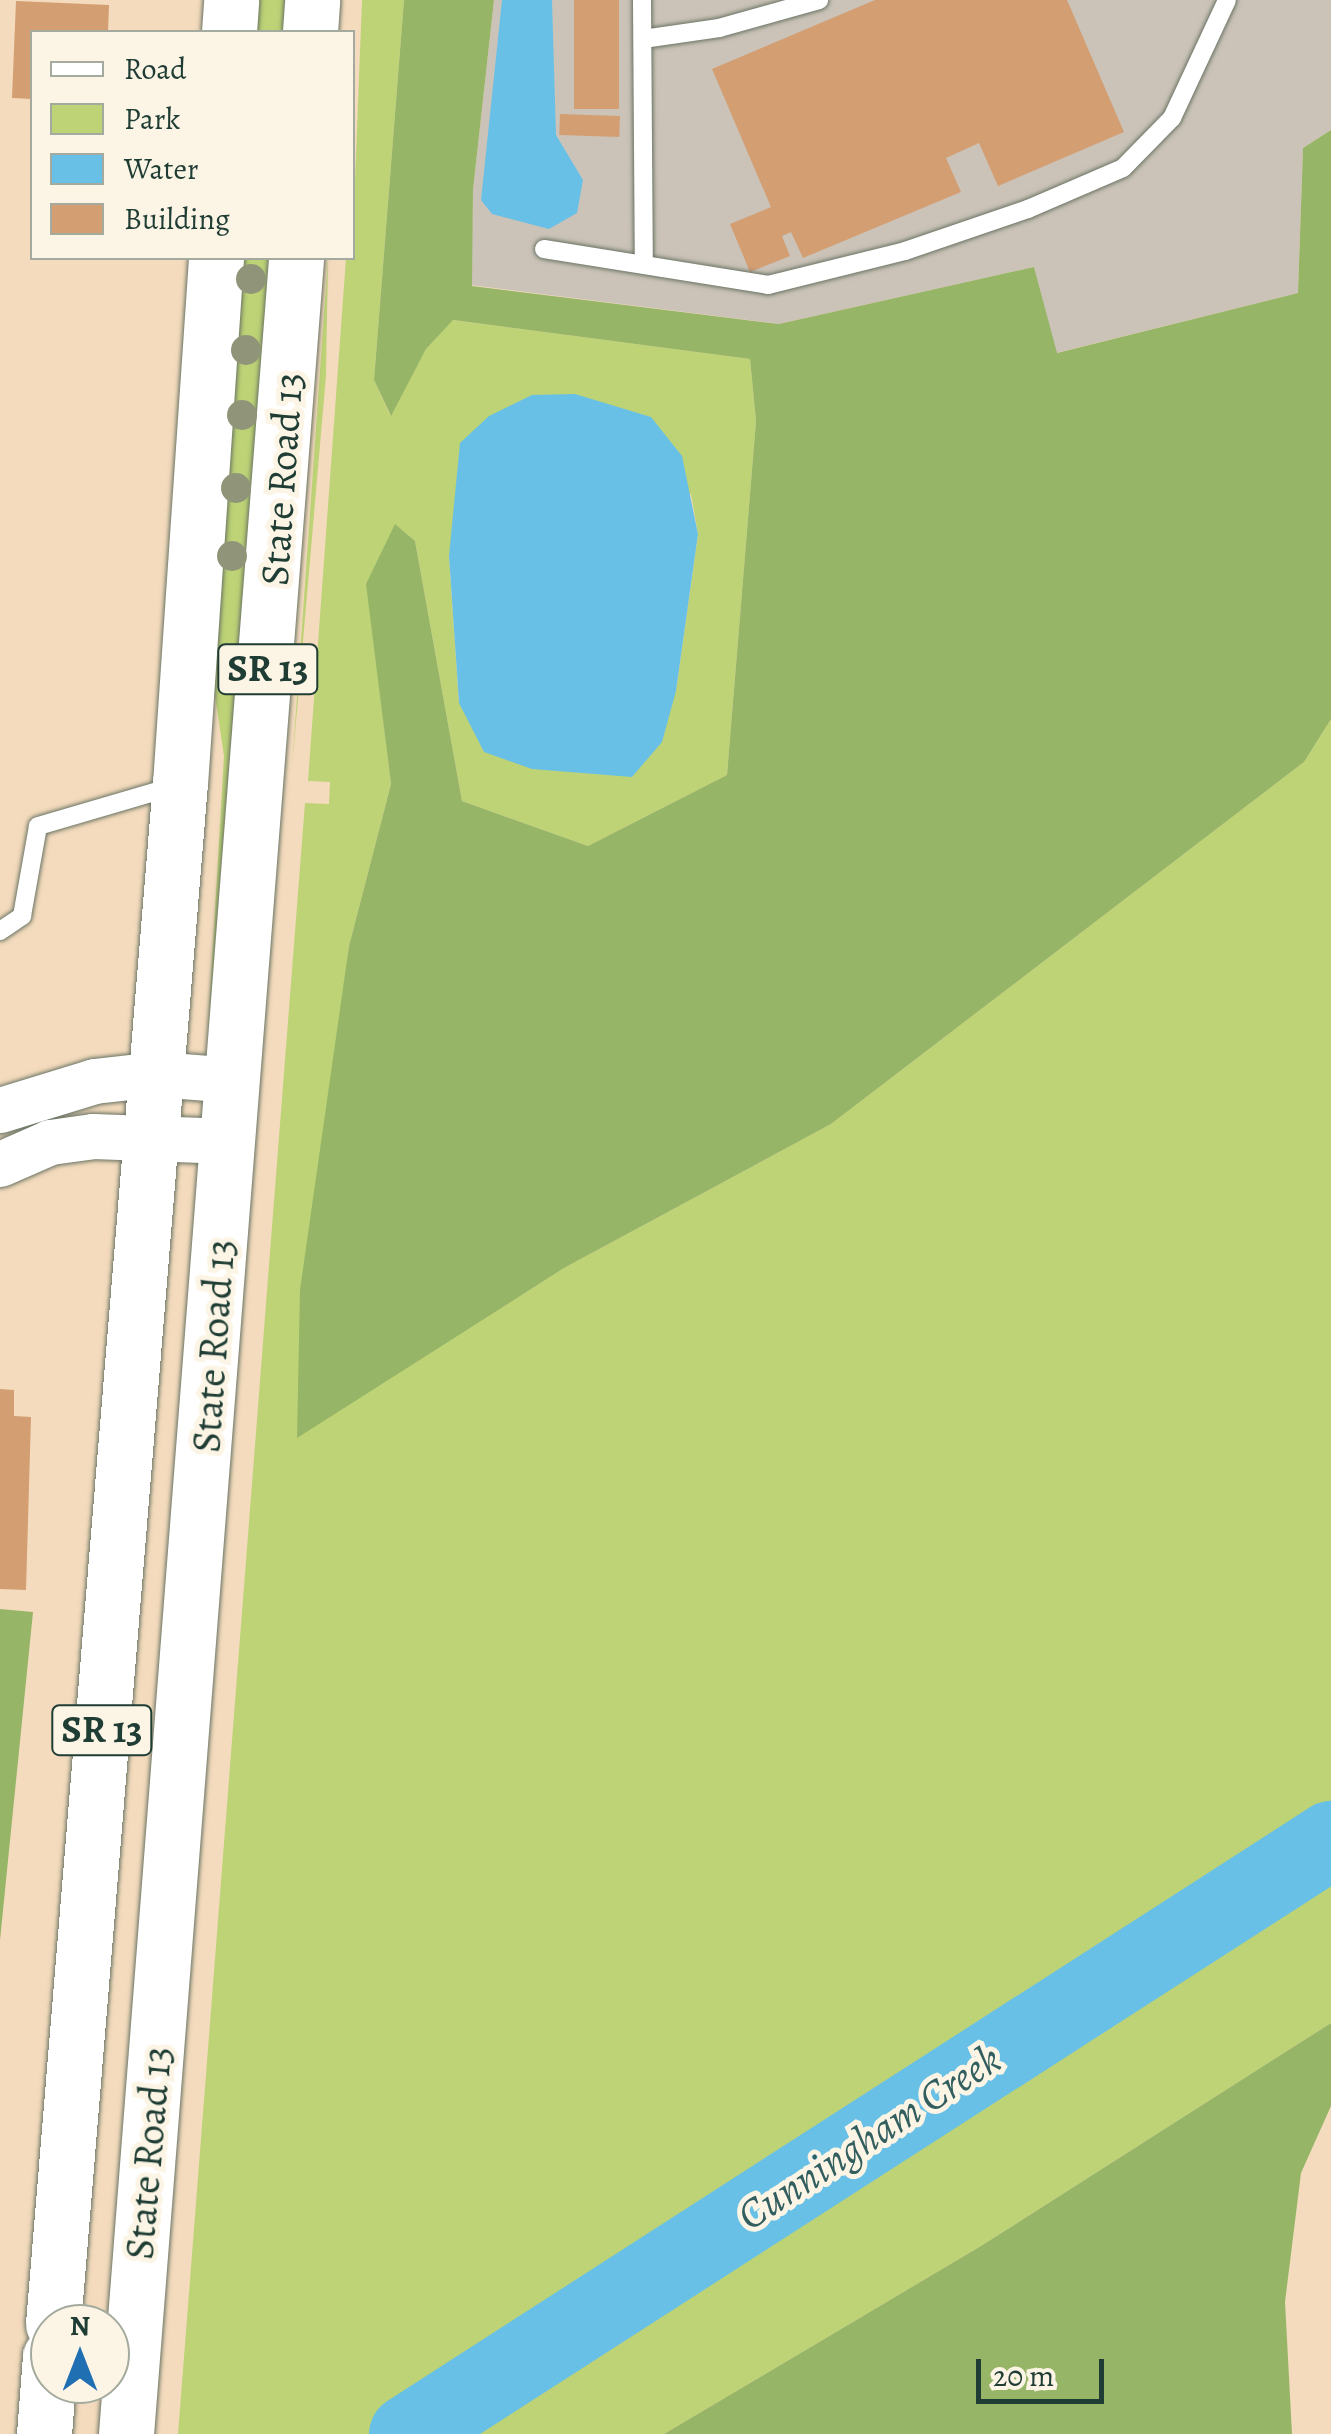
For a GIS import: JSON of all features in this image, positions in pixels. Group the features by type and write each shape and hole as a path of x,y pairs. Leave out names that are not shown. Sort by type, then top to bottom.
{"main road":[{"path":"229,30 231,0"},
{"path":"310,30 312,0"},
{"name":"State Road 13","path":"55,2304 180,784 216,260"},
{"name":"State Road 13","path":"126,2434 296,260"},
{"path":"44,2432 46,2404"}],"street":[{"path":"0,1110 58,1089 156,1074 234,1080"},
{"path":"0,1164 50,1142 151,1136 229,1141"}],"lane":[{"path":"642,0 644,264"},
{"path":"643,39 719,28 819,0"},
{"path":"544,249 768,286 922,246 1123,168 1172,118 1227,0"},
{"path":"0,931 22,916 38,826 180,784"}],"shaded area":[{"path":"494,0 1331,0 1331,130 1303,148 1298,293 1056,353 1034,267 779,324 471,285 473,190"}],"green space":[{"path":"254,0 285,0 283,30 251,30"},
{"path":"362,0 404,0 374,380 390,415 426,349 452,320 750,359 756,421 727,775 588,846 462,801 415,541 396,525 367,584 391,784 349,946 297,1437 564,1268 831,1124 1304,762 1331,719 1331,2023 981,2246 664,2434 178,2434 305,803 329,804 330,782 308,781 346,260 355,260","holes":["691,494 698,534 676,691 459,703 449,556"]},
{"path":"404,0 494,0 473,190 472,286 779,324 1034,267 1057,353 1298,293 1303,148 1331,130 1331,719 1304,762 831,1124 564,1268 297,1438 300,1290 349,946 391,784 366,584 395,524 415,541 462,801 588,846 727,775 756,421 750,359 453,320 426,349 391,416 374,380"},
{"path":"236,260 270,260 208,1030 224,756 212,676"},
{"path":"328,260 328,260 326,376 292,768"},
{"path":"0,1609 33,1612 0,1940"},
{"path":"1331,2023 1331,2106 1301,2173 1285,2302 1292,2434 664,2434 981,2246"}],"water":[{"path":"502,0 552,0 556,135 583,180 577,213 549,229 492,214 481,200"},
{"path":"575,394 651,417 682,456 698,534 676,691 662,742 632,777 532,769 484,752 459,703 449,556 460,443 489,416 532,395"}],"building":[{"path":"574,0 619,0 619,109 574,109"},
{"path":"875,0 1067,0 1124,132 998,186 979,143 946,158 961,192 803,258 791,232 782,236 790,256 750,272 730,224 771,207 712,69"},
{"path":"16,1 109,5 108,30 30,30 30,99 12,98"},
{"path":"560,114 620,116 619,137 559,135"},
{"path":"0,1389 14,1390 14,1416 31,1417 26,1590 0,1589"}],"waterway":[{"name":"Cunningham Creek","path":"408,2434 1331,1840"}]}
